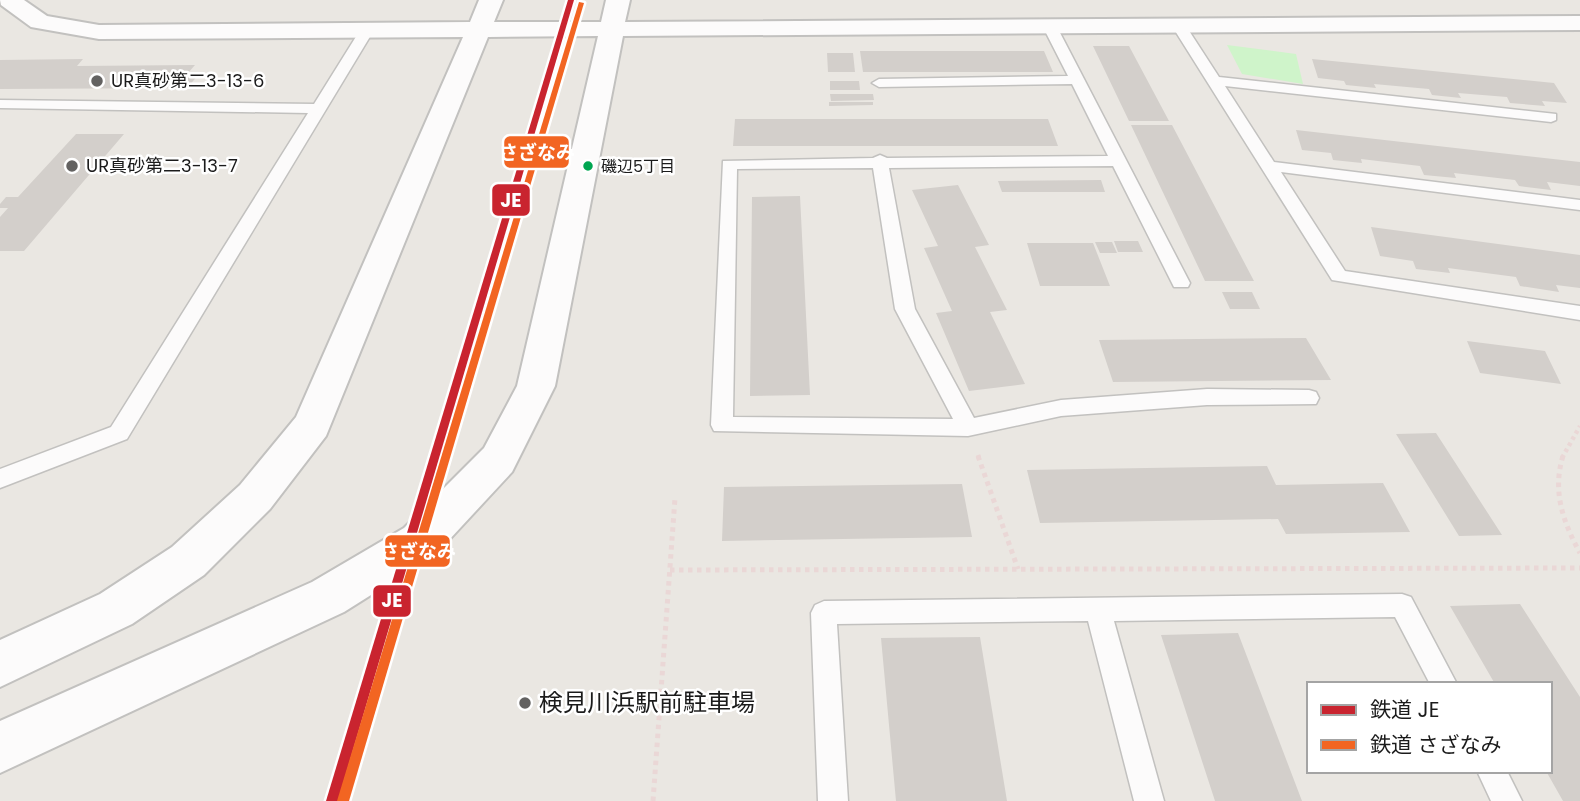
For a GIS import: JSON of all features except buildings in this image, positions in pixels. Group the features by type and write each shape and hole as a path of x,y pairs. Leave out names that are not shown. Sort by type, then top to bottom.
{"street":[{"path":"9,0 40,22 99,32 367,30 485,14 1050,27 1580,23"},
{"path":"0,664 116,609 188,561 255,497 312,425 485,14"},
{"path":"0,747 328,597 420,541 498,460 536,386 615,15"}],"lane":[{"path":"1178,26 1339,276 1580,313"},
{"path":"1050,27 1181,283"},
{"path":"0,479 119,433 367,30"},
{"path":"879,83 1077,80"},
{"path":"1214,81 1551,117"},
{"path":"0,104 319,109"},
{"path":"1118,160 880,160 729,164 722,425 968,428 1061,408 1208,397 1309,398"},
{"path":"880,160 905,309 968,428"},
{"path":"1269,166 1580,205"},
{"path":"834,801 824,613 1402,605 1443,682"},
{"path":"1098,610 1149,801"},
{"path":"1492,773 1507,801"}],"path":[{"path":"1580,426 1567,443 1557,475 1558,507 1580,553"},
{"path":"968,428 1018,569"},
{"path":"653,801 674,498"},
{"path":"670,570 1580,568"}],"green space":[{"path":"1227,45 1296,54 1303,84 1242,74"}],"rail line":[{"name":"JE","path":"332,801 571,0"},
{"name":"さざなみ","path":"343,801 581,3"}],"place":[{"name":"UR真砂第二3-13-6","path":"97,81"},
{"name":"UR真砂第二3-13-7","path":"72,166"},
{"name":"磯辺5丁目","path":"588,166"},
{"name":"検見川浜駅前駐車場","path":"525,703"}]}
